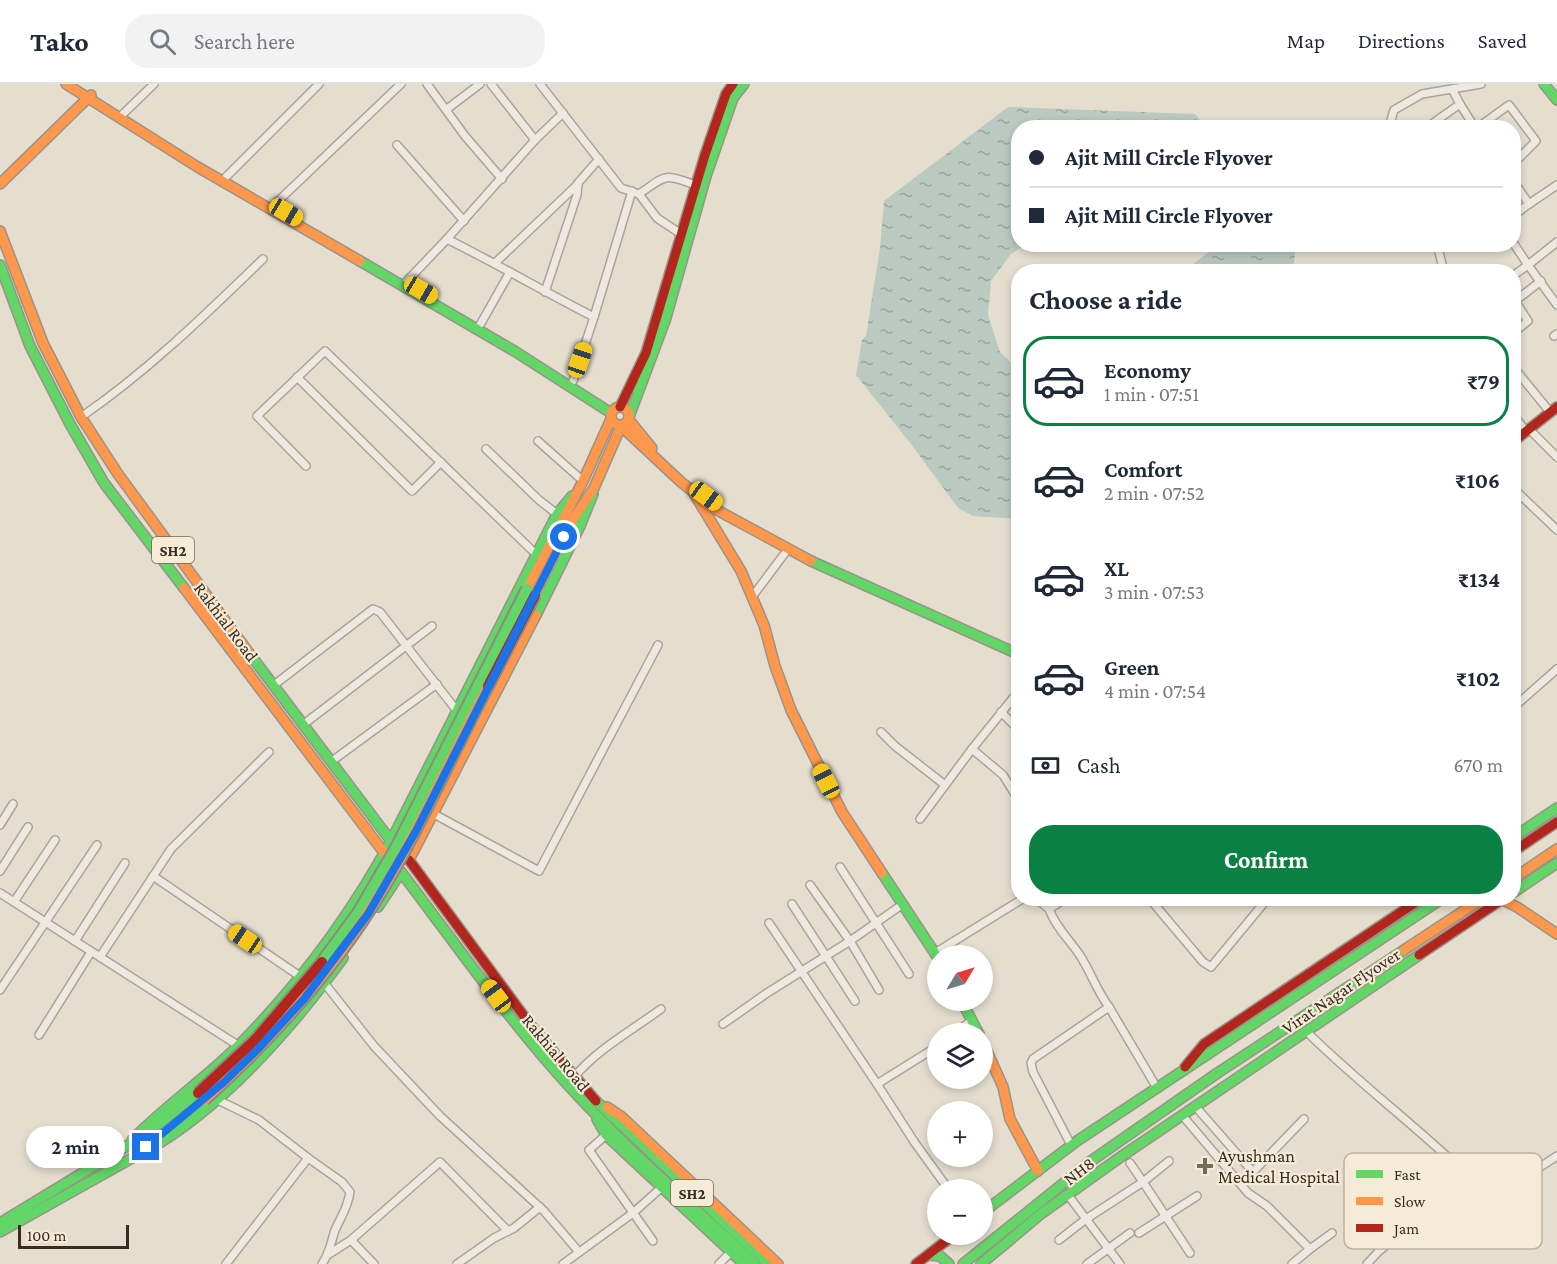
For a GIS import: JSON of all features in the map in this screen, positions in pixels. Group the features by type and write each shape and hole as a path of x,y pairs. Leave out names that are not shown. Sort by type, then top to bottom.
{"main road":[{"path":"66,84 573,381 614,412 615,424 626,421"},
{"path":"76,84 89,97 152,140 614,412 627,410 626,421"},
{"path":"531,592 614,412 628,394 641,363 657,318 695,185 726,94 733,84"},
{"path":"132,1158 201,1096 307,982 390,861 531,592 594,488 626,421 665,321 710,165 733,98 744,84"},
{"path":"1545,84 1557,100"},
{"path":"0,184 89,97"},
{"name":"Rakhial Road","path":"0,231 43,343 81,417 118,474 391,841 409,860 532,1027 575,1076 594,1104"},
{"name":"Rakhial Road","path":"0,265 30,346 70,424 104,483 385,854 524,1033 567,1084 594,1104"},
{"path":"1521,436 1554,410"},
{"path":"626,421 694,490 715,508 808,560 1011,651"},
{"path":"124,1148 143,1128 202,1080 239,1046 301,977 371,877 385,854 557,514 583,481"},
{"path":"0,1232 161,1143 218,1100 273,1043 324,984 409,860 580,526 593,498 594,488"},
{"path":"694,490 741,571 764,626 791,710 811,752 842,812 929,945"},
{"path":"694,490 810,555 1011,645"},
{"path":"1521,832 1557,808"},
{"path":"1521,846 1557,822"},
{"path":"1521,873 1557,849"},
{"path":"1521,887 1557,863"},
{"path":"1178,1075 1204,1044 1410,906"},
{"name":"Virat Nagar Flyover","path":"1178,1075 1431,906"},
{"name":"Virat Nagar Flyover","path":"1201,1085 1471,906"},
{"path":"981,1264 1042,1213 1209,1096 1494,906"},
{"path":"1516,906 1557,934"},
{"path":"1518,906 1557,926"},
{"path":"967,1011 974,1023"},
{"path":"993,1065 1003,1087 1011,1119 1024,1148 1038,1171"},
{"name":"NH8","path":"993,1205 1071,1145 1178,1075"},
{"path":"1201,1085 1209,1096"},
{"name":"NH8","path":"963,1264 1091,1161 1201,1085"},
{"path":"0,1223 145,1135 201,1096"},
{"path":"594,1104 622,1117 778,1264"},
{"name":"SH2","path":"594,1104 611,1128 755,1264"},
{"path":"611,1128 662,1187 744,1264"},
{"name":"SH2","path":"611,1128 768,1264"},
{"path":"916,1264 941,1245"},
{"path":"928,1255 937,1255 949,1264"}],"street":[{"path":"122,115 154,84"},
{"path":"226,177 319,84"},
{"path":"274,205 401,84"},
{"path":"427,84 465,136 502,179"},
{"path":"447,109 480,84"},
{"path":"491,84 536,140"},
{"path":"540,84 621,188 635,193 657,218 681,234"},
{"path":"1391,120 1394,110 1422,94 1481,84"},
{"path":"1452,89 1471,120"},
{"path":"1437,120 1460,104"},
{"path":"1487,120 1509,105 1520,120"},
{"path":"406,282 563,113"},
{"path":"1521,121 1536,141 1521,156"},
{"path":"397,145 464,220"},
{"path":"495,263 578,183 599,159"},
{"path":"573,381 635,193 662,177 674,176 695,185"},
{"path":"545,292 577,195 578,183"},
{"path":"1521,210 1557,185"},
{"path":"1521,192 1529,204"},
{"path":"447,239 594,317"},
{"path":"1521,270 1557,242"},
{"path":"1519,252 1540,281 1554,294 1557,305"},
{"path":"81,417 112,396 160,357 263,259"},
{"path":"480,325 510,272"},
{"path":"1521,295 1540,281"},
{"path":"1521,310 1528,321 1521,326"},
{"path":"306,466 257,416 325,351 537,555"},
{"path":"1521,375 1554,410"},
{"path":"297,377 412,491 441,462"},
{"path":"1521,423 1557,457"},
{"path":"538,441 583,481"},
{"path":"486,449 557,514"},
{"path":"1521,496 1557,530"},
{"path":"752,597 788,549"},
{"path":"274,685 373,609 380,612 457,711"},
{"path":"304,724 432,626"},
{"path":"434,814 539,871 658,645"},
{"path":"1521,701 1557,669"},
{"path":"332,761 437,684"},
{"path":"920,819 1011,700"},
{"path":"1001,712 1011,722"},
{"path":"881,732 895,746 945,785"},
{"path":"972,749 1003,775 1011,788"},
{"path":"100,957 171,849 269,752"},
{"path":"0,825 13,804"},
{"path":"0,871 28,827"},
{"path":"14,902 55,840"},
{"path":"0,990 97,845"},
{"path":"75,941 125,863"},
{"path":"840,867 909,974"},
{"path":"153,876 301,977"},
{"path":"810,885 850,941 879,990"},
{"path":"0,894 239,1046"},
{"path":"792,904 855,1001"},
{"path":"723,1024 767,993 877,924 903,904"},
{"path":"953,945 1012,906"},
{"path":"1045,906 1055,923 1081,957 1100,995 1157,1088"},
{"path":"1049,909 1054,906"},
{"path":"1156,906 1203,962 1211,967 1261,906"},
{"path":"769,923 941,1179"},
{"path":"39,1035 92,952"},
{"path":"324,984 374,1046 440,1116 540,1207 579,1252"},
{"path":"1071,1145 1033,1072 1031,1063 1033,1059 1109,1007"},
{"path":"575,1076 608,1047 662,1009"},
{"path":"968,1023 972,1020"},
{"path":"1306,1031 1335,1060 1444,1153"},
{"path":"878,1084 927,1053"},
{"path":"202,1080 218,1100 259,1120 342,1182 350,1192 348,1204 335,1230 329,1254 322,1264"},
{"path":"1195,1106 1253,1172 1305,1119"},
{"path":"1182,1115 1248,1193 1267,1206 1310,1249"},
{"path":"611,1128 589,1150 653,1241"},
{"path":"1542,1166 1557,1156"},
{"path":"226,1264 309,1158"},
{"path":"1059,1240 1086,1219 1143,1182 1169,1161"},
{"path":"329,1254 351,1240 440,1162 507,1232"},
{"path":"1130,1163 1190,1253"},
{"path":"563,1264 633,1213 662,1187"},
{"path":"1068,1195 1120,1264"},
{"path":"1139,1233 1166,1218 1197,1196"},
{"path":"457,1264 494,1238 514,1228 540,1207"},
{"path":"1087,1264 1130,1233"},
{"path":"1292,1264 1332,1233"},
{"path":"351,1240 374,1264"},
{"path":"1369,1263 1381,1249"},
{"path":"719,1264 731,1252"}],"water":[{"path":"1008,107 1195,114 1200,120 1011,120 1011,252 1014,252 991,281 988,315 1000,352 1011,362 1011,519 973,516 958,508 856,375 862,340 866,336 880,248 884,201"},
{"path":"1209,252 1295,252 1294,264 1193,264"}],"traffic: fast":[{"path":"629,417 665,321 706,176 733,98 744,84"},
{"path":"1544,84 1557,100"},
{"path":"360,261 516,352 611,413"},
{"path":"0,265 30,346 70,424 104,483 184,588"},
{"path":"536,615 580,526 593,494"},
{"path":"391,841 557,514 572,496"},
{"path":"811,561 1011,651"},
{"path":"322,962 358,913 397,846 527,589"},
{"path":"249,653 391,841"},
{"path":"1521,832 1557,808"},
{"path":"132,1140 238,1046 282,999 341,923 391,841 395,845"},
{"path":"1521,887 1557,863"},
{"path":"378,907 401,872"},
{"path":"401,872 502,1007 567,1084 635,1154 755,1264"},
{"path":"882,873 929,945"},
{"path":"993,1205 1077,1141 1431,906"},
{"path":"963,1264 1091,1161 1216,1074 1404,950"},
{"path":"981,1264 1042,1213 1122,1156 1419,955"},
{"path":"146,1151 175,1133 202,1112 254,1065 301,1012 343,958"},
{"path":"967,1011 973,1023"},
{"path":"0,1223 145,1135 198,1093"},
{"path":"0,1232 132,1158 204,1100"},
{"path":"596,1101 768,1264"},
{"path":"597,1119 606,1135 744,1264"},
{"path":"928,1255 940,1256 949,1264"}],"traffic: slow":[{"path":"66,84 196,166 360,261"},
{"path":"0,184 91,95"},
{"path":"0,231 43,343 81,417 118,474 249,653"},
{"path":"616,407 624,407 629,412 629,416 627,423 616,425 611,420 611,412 616,407"},
{"path":"527,589 583,481 611,419"},
{"path":"629,420 652,448"},
{"path":"621,426 681,482 715,509 811,561"},
{"path":"535,595 574,518 594,488 621,426"},
{"path":"696,488 693,492 741,571 764,625 775,666 791,710 842,812 882,873"},
{"path":"184,588 385,854"},
{"path":"409,860 536,615"},
{"path":"204,1100 254,1053 300,1003 343,949 381,892 410,842 488,686"},
{"path":"1521,873 1557,849"},
{"path":"1404,950 1471,906"},
{"path":"1515,906 1557,934"},
{"path":"993,1065 1003,1087 1010,1119 1038,1171"},
{"path":"607,1107 622,1117 778,1264"}],"traffic: jam":[{"path":"620,407 646,353 705,155 726,94 733,84"},
{"path":"1521,435 1557,407"},
{"path":"488,686 535,595"},
{"path":"1521,846 1557,822"},
{"path":"409,860 532,1027 596,1101"},
{"path":"1185,1067 1204,1044 1410,906"},
{"path":"1419,955 1492,906"},
{"path":"198,1093 255,1040 322,962"},
{"path":"916,1264 941,1245"}],"place":[{"name":"Ayushman Medical Hospital","path":"1205,1166"}],"route":[{"path":"146,1147 189,1113 258,1049 304,999 368,914 416,831 564,537"}]}
